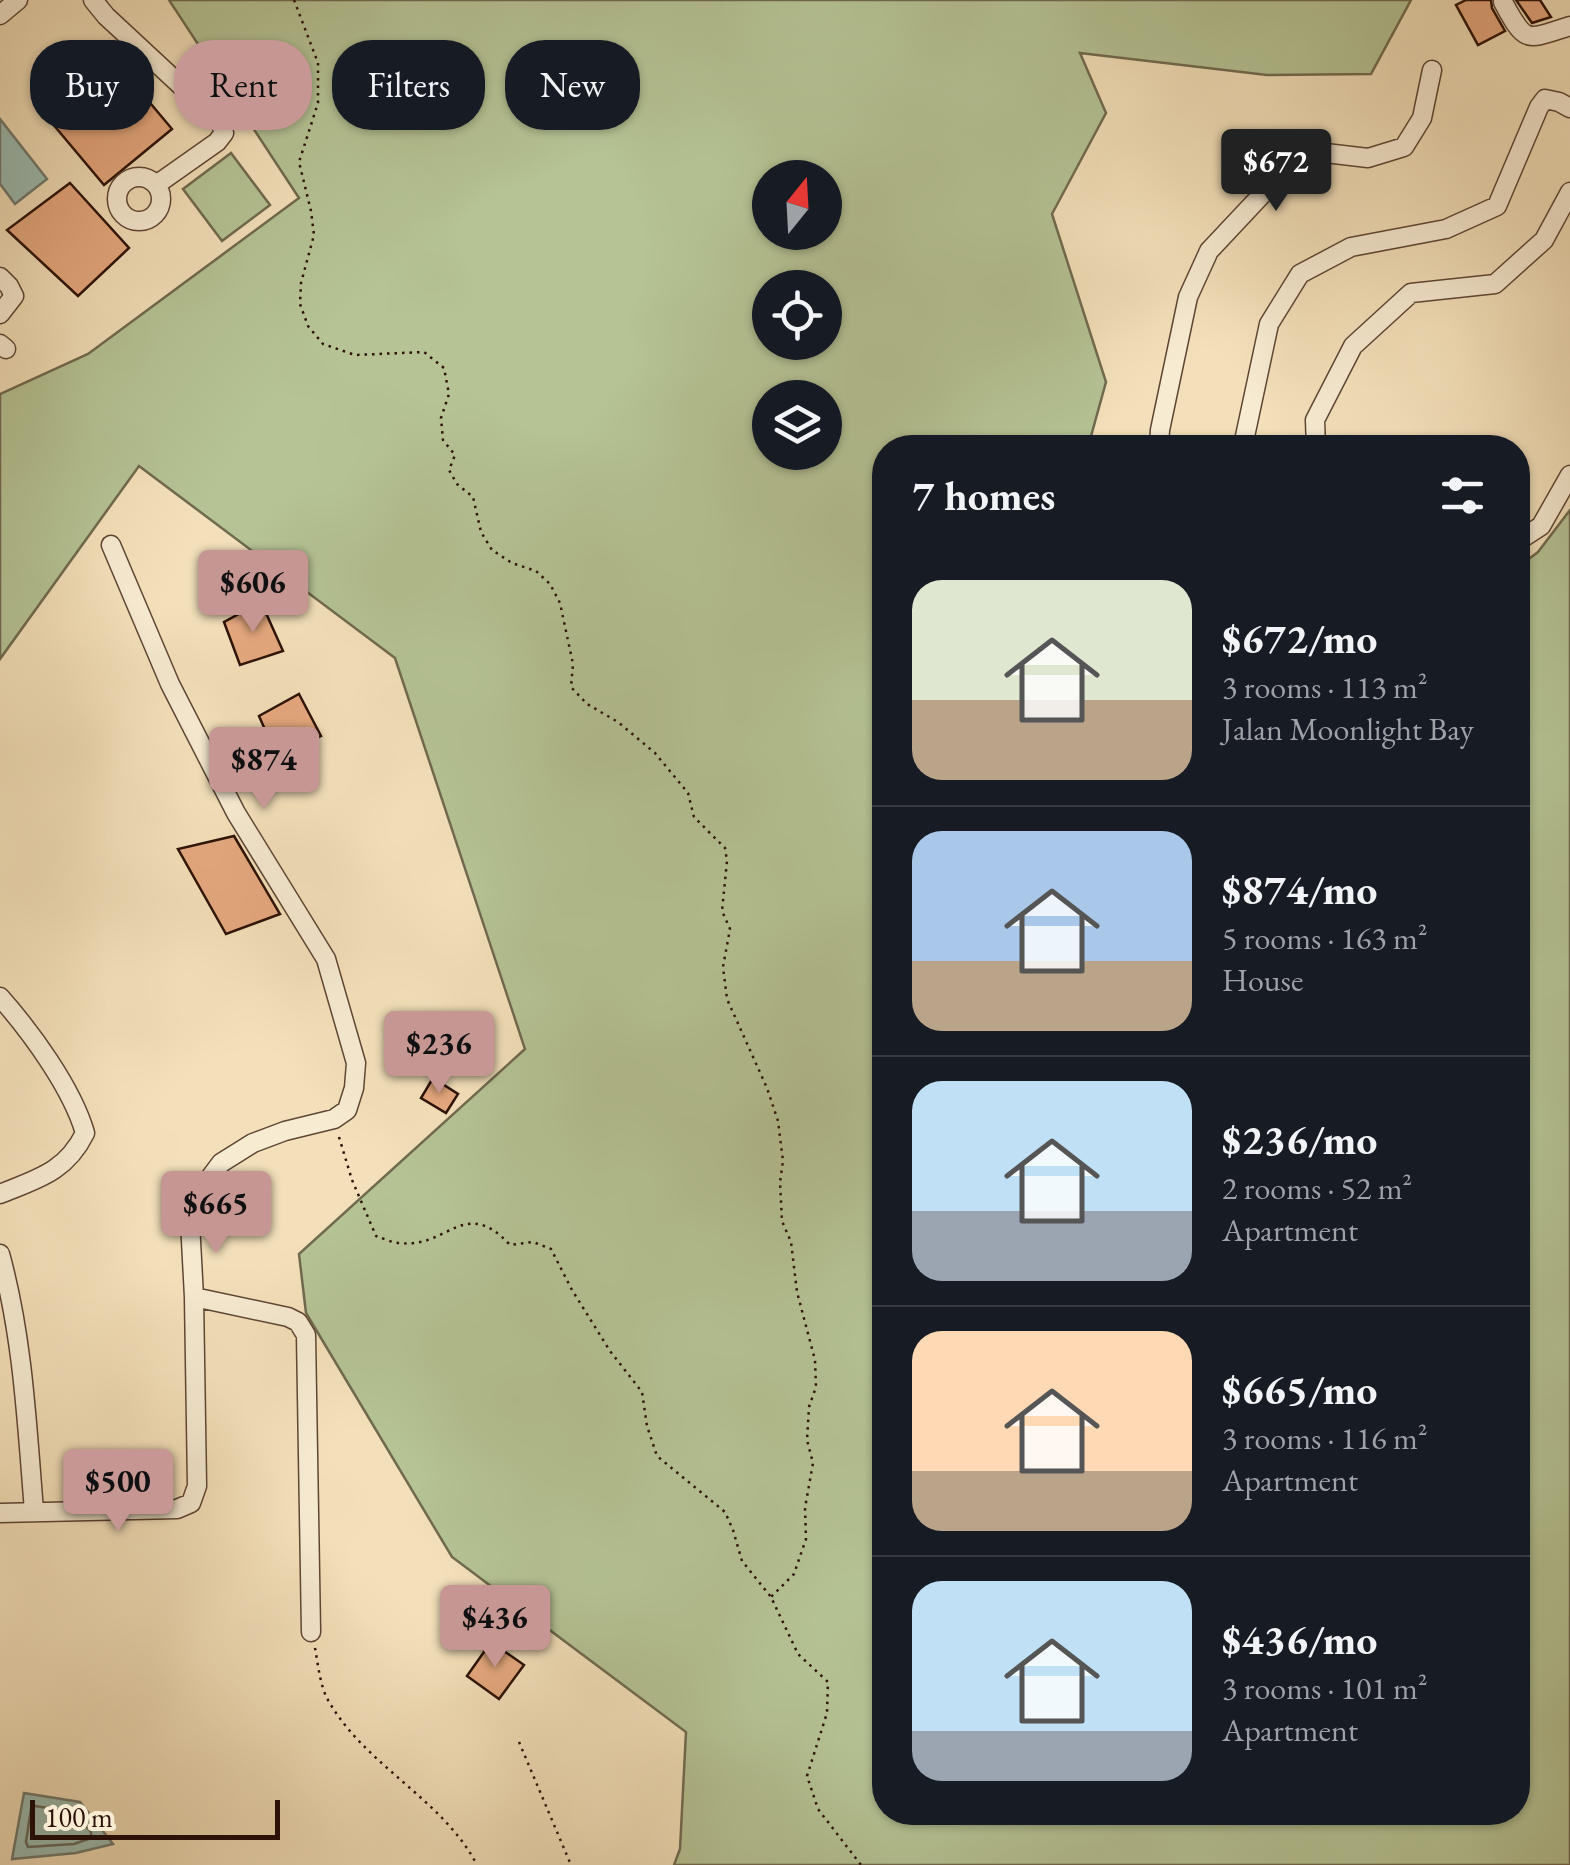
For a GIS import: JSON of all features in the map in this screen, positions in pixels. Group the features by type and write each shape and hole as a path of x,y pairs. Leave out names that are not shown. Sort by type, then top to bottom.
{"street":[{"path":"0,15 18,0"},
{"path":"93,0 220,122 224,133 156,185"},
{"path":"1503,2 1524,36 1536,37 1570,26"},
{"path":"1160,435 1188,298 1209,251 1284,172 1317,152 1368,158 1404,147 1422,118 1432,70"},
{"path":"1245,435 1270,324 1300,274 1351,247 1446,229 1498,206 1539,107 1545,99 1570,108"},
{"path":"1316,435 1315,420 1353,346 1410,293 1495,284 1544,240 1570,192"},
{"path":"0,278 14,296 0,314"},
{"path":"1530,533 1541,526 1570,474"},
{"path":"0,1513 177,1509 191,1502 197,1486 190,1222 198,1195 220,1163 253,1143 334,1119 347,1110 354,1088 356,1063 326,959 228,796 170,684 111,545"},
{"path":"0,996 36,1043 79,1112 85,1133 64,1164 0,1194"},
{"path":"0,1254 12,1298 34,1511"},
{"path":"194,1297 288,1318 298,1322 306,1335 311,1632"}],"path":[{"path":"294,0 318,63 318,103 299,162 314,235 301,283 300,304 308,326 323,344 355,355 424,352 444,368 449,394 441,418 443,440 454,455 449,470 457,484 474,497 481,532 492,550 536,572 550,584 560,604 573,664 571,687 587,704 618,722 656,753 688,794 694,816 725,848 722,911 730,929 723,968 728,999 778,1121 782,1221 791,1242 797,1292 815,1360 816,1387 809,1407 806,1440 812,1463 805,1508 806,1539 794,1574 771,1596"},
{"path":"334,1119 352,1180 376,1236 400,1244 423,1241 472,1222 495,1229 510,1245 533,1242 550,1249 610,1351 642,1392 656,1456 724,1512 742,1561 771,1596 798,1654 828,1682 827,1713 807,1776 818,1808 862,1865"},
{"path":"311,1632 326,1698 360,1742 464,1841 477,1865"},
{"path":"519,1742 571,1865"}],"green space":[{"path":"169,0 1411,0 1371,74 1267,75 1080,53 1106,113 1052,214 1106,382 1091,435 872,435 872,1825 1530,1825 1530,558 1570,510 1570,1865 674,1865 680,1849 686,1732 452,1557 306,1313 299,1254 525,1049 395,658 139,466 0,659 0,394 88,354 299,198 254,130 312,130 312,40 195,40"},
{"path":"231,153 270,205 222,241 183,189"}],"water":[{"path":"0,119 47,179 15,204 0,184"},
{"path":"24,1793 80,1802 113,1844 76,1853 12,1859"}],"building":[{"path":"1466,0 1491,0 1505,31 1478,45 1456,5"},
{"path":"1516,0 1540,0 1551,17 1532,23"},
{"path":"154,108 172,129 104,185 58,130 154,130"},
{"path":"70,183 129,248 78,296 7,230"},
{"path":"261,602 283,651 240,665 224,622"},
{"path":"299,694 321,736 278,759 259,716"},
{"path":"234,836 280,914 226,934 178,849"},
{"path":"433,1078 458,1094 446,1113 421,1098"},
{"path":"491,1642 524,1665 499,1699 467,1676"}]}
